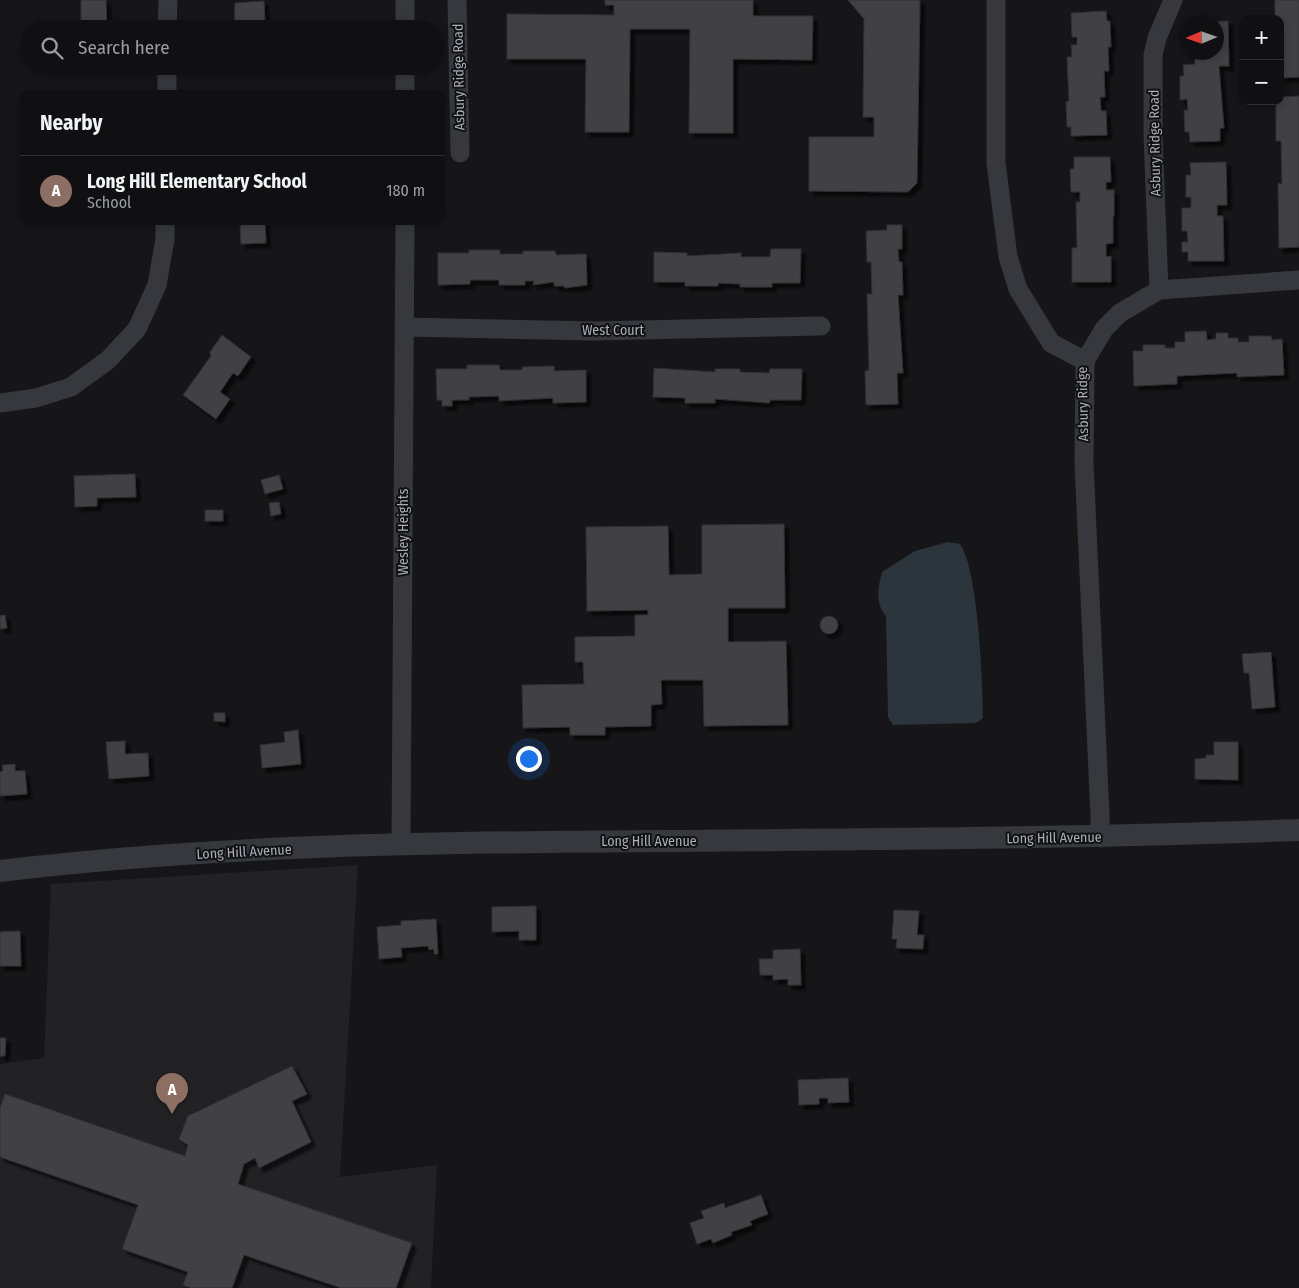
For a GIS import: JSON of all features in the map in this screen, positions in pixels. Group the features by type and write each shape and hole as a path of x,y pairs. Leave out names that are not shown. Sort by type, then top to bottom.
{"street":[{"path":"167,20 168,0"},
{"path":"405,0 405,20"},
{"name":"Asbury Ridge Road","path":"457,0 460,153"},
{"name":"Asbury Ridge","path":"996,0 996,163 1008,257 1018,289 1051,343 1084,361 1084,463 1101,838"},
{"name":"Asbury Ridge Road","path":"1160,290 1154,135 1154,55 1157,38 1173,0"},
{"path":"166,90 167,75"},
{"path":"405,75 405,90"},
{"path":"0,403 36,398 71,387 108,360 137,329 157,285 165,239 165,225"},
{"name":"Wesley Heights","path":"401,843 405,225"},
{"path":"1084,361 1104,329 1120,313 1160,290 1299,280"},
{"name":"West Court","path":"404,327 594,331 821,326"},
{"name":"Long Hill Avenue","path":"0,871 84,861 401,843 1101,838 1299,830"}],"shaded area":[{"path":"948,542 960,544 966,557 971,577 978,627 983,718 976,723 893,725 888,717 886,616 880,606 878,595 882,572 915,551"},
{"path":"358,865 340,1177 437,1165 431,1288 0,1288 0,1064 44,1058 51,884"}],"building":[{"path":"81,0 106,0 107,20 81,20"},
{"path":"605,0 753,0 753,16 813,16 812,60 733,59 733,133 689,133 690,29 630,29 629,132 585,132 586,59 507,59 507,14 614,15 614,5 605,5"},
{"path":"848,0 920,0 917,183 908,192 809,191 809,137 874,137 874,117 863,117 864,19"},
{"path":"1275,0 1299,0 1299,77 1284,78 1284,15 1275,15"},
{"path":"264,1 265,20 234,20 235,3"},
{"path":"1106,11 1107,21 1110,21 1111,47 1108,47 1109,71 1104,71 1105,97 1100,97 1101,111 1106,111 1107,135 1071,136 1071,127 1067,127 1066,102 1069,101 1067,57 1072,57 1071,45 1077,45 1077,37 1072,37 1071,13"},
{"path":"1224,21 1228,21 1229,66 1219,66 1224,128 1220,128 1220,141 1190,142 1189,132 1185,132 1184,110 1188,110 1187,99 1180,100 1180,76 1184,76 1183,65 1195,64 1195,60 1224,60"},
{"path":"1299,96 1299,247 1279,248 1278,183 1282,184 1281,141 1276,141 1276,105 1284,105 1284,97"},
{"path":"1074,157 1110,157 1111,182 1106,182 1106,190 1114,190 1113,243 1106,244 1106,257 1111,256 1111,282 1072,282 1072,248 1077,248 1076,202 1080,202 1080,192 1071,192 1070,169 1074,169"},
{"path":"1226,162 1227,205 1217,205 1217,216 1223,216 1224,261 1188,261 1188,252 1182,252 1182,242 1188,242 1187,231 1182,231 1182,208 1191,208 1191,197 1186,197 1186,175 1191,175 1190,163"},
{"path":"240,225 265,225 266,243 241,244"},
{"path":"887,225 902,225 902,249 898,249 899,262 902,262 903,295 898,295 903,373 897,373 898,404 866,405 865,371 869,370 867,294 872,294 871,262 867,262 866,231 887,230"},
{"path":"771,249 801,249 800,283 772,283 772,287 740,287 740,284 718,283 718,286 685,286 685,282 654,282 654,252 687,253 687,256 741,253 741,257 770,257"},
{"path":"469,250 500,250 500,254 523,254 523,251 555,251 556,255 586,254 587,285 565,288 564,286 554,286 554,282 533,285 534,281 525,281 525,285 499,285 499,280 470,280 470,284 438,285 438,253 469,253"},
{"path":"1206,331 1207,340 1216,339 1216,333 1228,333 1228,338 1238,338 1238,342 1249,342 1249,336 1271,336 1272,340 1282,339 1284,375 1237,377 1237,373 1177,376 1177,384 1134,386 1133,351 1143,351 1143,345 1165,345 1165,348 1175,348 1175,342 1185,342 1185,332"},
{"path":"222,335 251,357 238,376 233,373 220,392 230,399 216,419 183,395 211,356 210,352"},
{"path":"467,365 499,365 500,370 522,370 522,367 554,366 554,371 586,370 586,402 553,403 553,398 499,401 499,396 469,397 469,400 452,400 452,406 442,406 442,400 437,400 436,369 467,369"},
{"path":"654,368 715,372 715,369 740,369 740,372 769,373 770,369 802,369 801,400 771,400 769,403 715,399 715,403 685,403 685,398 653,397"},
{"path":"135,474 136,497 97,498 97,506 75,507 74,476"},
{"path":"279,475 283,489 265,494 261,480"},
{"path":"279,502 281,514 271,516 269,503"},
{"path":"205,510 223,510 223,521 205,521"},
{"path":"784,524 785,608 728,608 728,642 786,641 788,725 704,726 703,680 661,680 662,704 651,705 651,726 605,727 605,735 570,735 570,727 523,728 522,685 584,684 583,662 575,662 575,637 635,636 635,615 648,615 648,610 587,611 586,527 668,526 669,575 702,574 702,525"},
{"path":"5,615 7,628 0,629 0,616"},
{"path":"829,616 835,619 838,625 835,631 829,634 823,631 820,625 823,619"},
{"path":"1271,652 1275,707 1252,709 1249,673 1244,673 1242,654"},
{"path":"214,713 225,713 225,722 214,721"},
{"path":"298,730 301,764 262,768 260,745 285,742 284,732"},
{"path":"125,741 125,754 148,753 149,776 109,779 106,742"},
{"path":"1214,742 1238,742 1238,780 1195,779 1195,759 1206,758 1206,755 1214,755"},
{"path":"15,764 15,771 25,771 27,794 0,796 0,772 3,771 2,765"},
{"path":"536,906 536,940 519,940 519,931 492,932 492,907"},
{"path":"894,910 919,911 917,935 924,935 923,949 896,948 897,939 892,939"},
{"path":"436,919 438,954 434,954 434,949 429,950 428,946 401,948 402,957 379,959 377,927 401,925 401,921"},
{"path":"20,931 21,966 0,966 0,932"},
{"path":"800,949 801,985 788,985 788,979 773,980 773,975 760,975 759,959 773,959 773,950"},
{"path":"0,1038 6,1038 5,1056 0,1056"},
{"path":"292,1066 307,1094 292,1101 311,1142 259,1168 255,1158 244,1164 238,1184 412,1243 396,1288 341,1288 244,1255 232,1288 191,1288 183,1285 188,1272 122,1249 138,1205 0,1157 0,1108 5,1094 185,1156 188,1145 179,1139 188,1116"},
{"path":"848,1078 849,1102 828,1103 828,1098 819,1098 819,1104 799,1105 798,1080"},
{"path":"761,1195 768,1214 750,1221 752,1225 731,1232 732,1235 713,1243 711,1239 697,1244 690,1223 704,1218 701,1211 724,1203 725,1208"}],"place":[{"name":"Long Hill Elementary School","path":"172,1114"}]}
